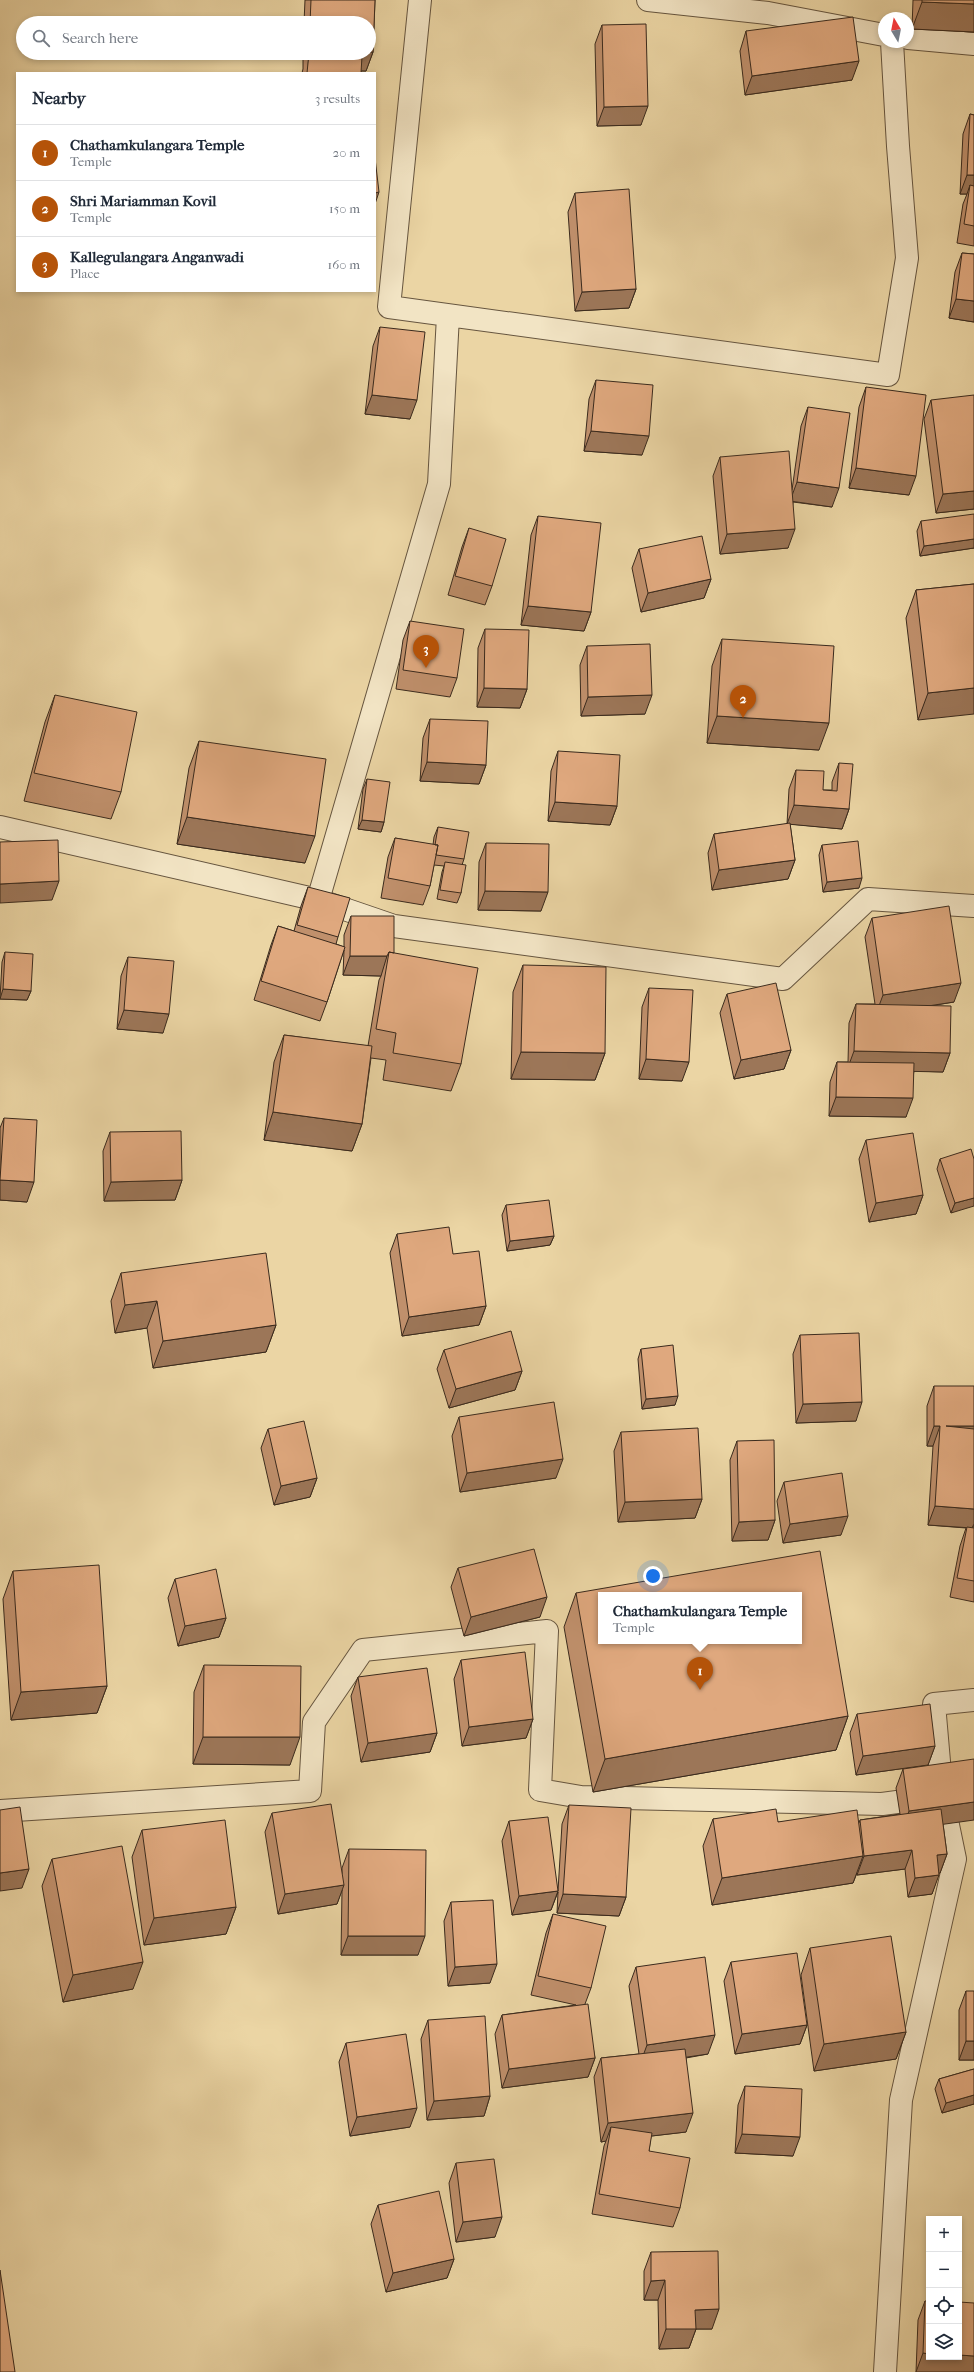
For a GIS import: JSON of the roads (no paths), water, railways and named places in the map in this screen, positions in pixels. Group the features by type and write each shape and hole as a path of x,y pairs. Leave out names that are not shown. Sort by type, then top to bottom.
{"street":[{"path":"420,0 389,307 888,375 908,258 898,146 892,48"},
{"path":"653,0 768,14 878,34"},
{"path":"914,39 974,44"},
{"path":"318,900 439,484 448,316"},
{"path":"0,827 318,900 394,926 784,979 868,899 974,906"},
{"path":"0,1811 310,1791 314,1722 363,1650 547,1631 540,1790 581,1797 882,1804 942,1796"},
{"path":"885,2372 901,2100 955,1859 942,1796 934,1704 974,1700"}],"place":[{"name":"Kallegulangara Anganwadi","path":"426,668"},
{"name":"Shri Mariamman Kovil","path":"743,718"},
{"name":"Chathamkulangara Temple","path":"700,1690"}]}
